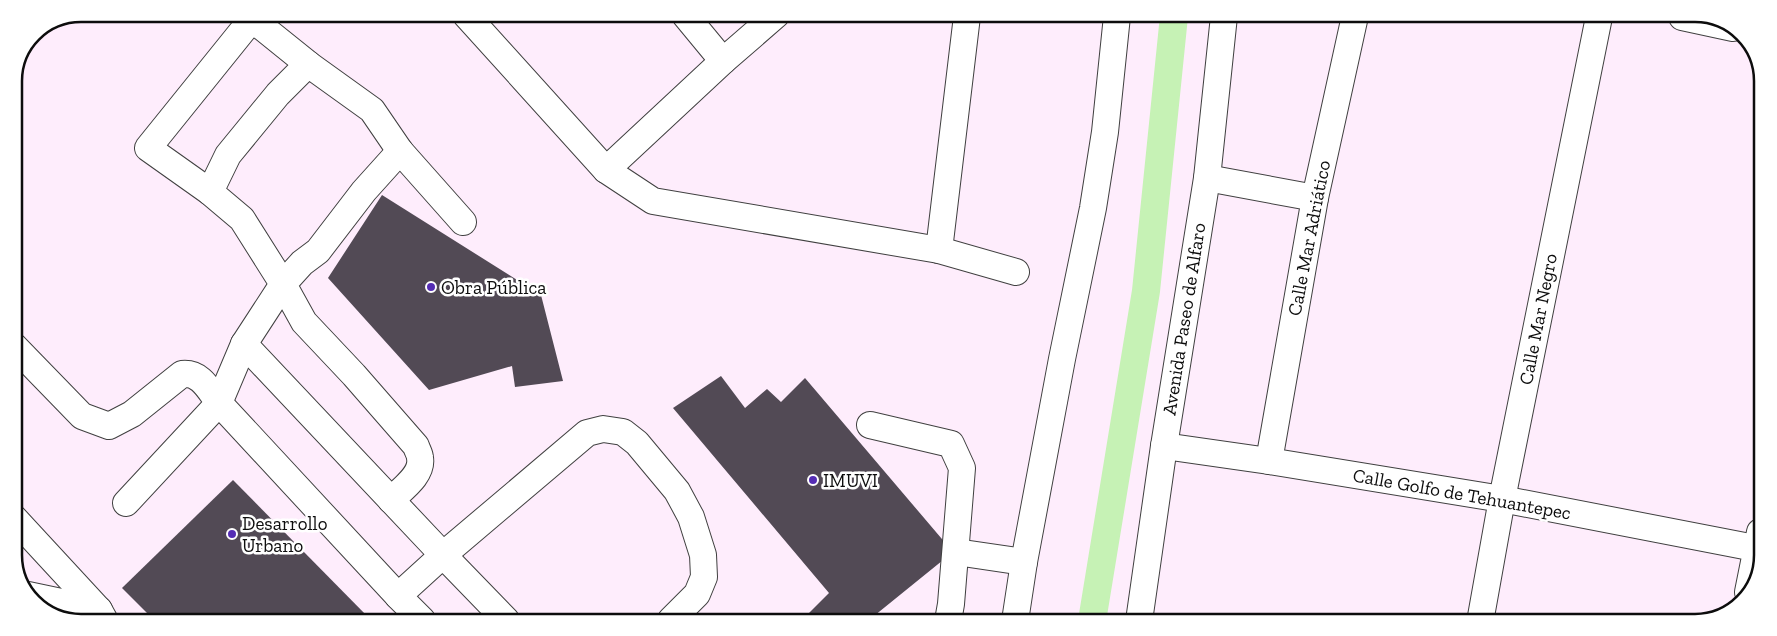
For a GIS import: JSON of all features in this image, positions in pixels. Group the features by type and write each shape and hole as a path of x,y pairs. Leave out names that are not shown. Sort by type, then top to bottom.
{"street":[{"path":"250,22 148,148 210,192 242,219 283,284 304,322 416,446 420,458 419,470 412,480 391,500"},
{"path":"256,22 308,64 372,110 400,151 463,222"},
{"path":"472,22 606,170 653,201 939,250 1016,272"},
{"path":"691,22 723,61"},
{"path":"606,170 723,61 768,22"},
{"path":"939,250 966,22"},
{"path":"1016,614 1062,359 1093,208 1105,132 1117,22"},
{"name":"Avenida Paseo de Alfaro","path":"1140,614 1206,178 1223,22"},
{"name":"Calle Mar Adriático","path":"1269,461 1315,198 1354,22"},
{"name":"Calle Mar Negro","path":"1481,614 1502,499 1598,22"},
{"path":"210,192 228,155 278,94 308,64"},
{"path":"126,503 219,403 244,344 283,284 302,263 318,250 364,191 400,151"},
{"path":"1206,178 1315,198"},
{"path":"244,344 442,555 500,614"},
{"path":"23,355 82,416 109,426 132,414 182,374 190,373 199,378 219,403 416,614"},
{"path":"870,425 951,444 962,468 949,614"},
{"path":"398,596 442,555 587,433 603,429 623,432 637,443 677,491 692,517 703,555 704,577 697,594 677,614"},
{"name":"Calle Golfo de Tehuantepec","path":"1164,446 1269,461 1754,542"},
{"path":"23,528 102,614"},
{"path":"956,552 1024,562"},
{"path":"43,599 102,614"}],"building":[{"name":"Obra Pública","path":"382,195 541,295 563,381 515,387 512,366 429,390 328,278"},
{"name":"IMUVI","path":"721,376 745,408 767,389 781,402 805,378 953,552 876,614 808,614 829,593 673,408"},
{"name":"Desarrollo Urbano","path":"233,480 365,614 148,614 122,588"}],"waterway":[{"path":"1093,614 1146,291 1173,22"}],"place":[{"name":"Obra Pública","path":"431,287"},
{"name":"IMUVI","path":"813,480"},
{"name":"Desarrollo Urbano","path":"232,534"}]}
